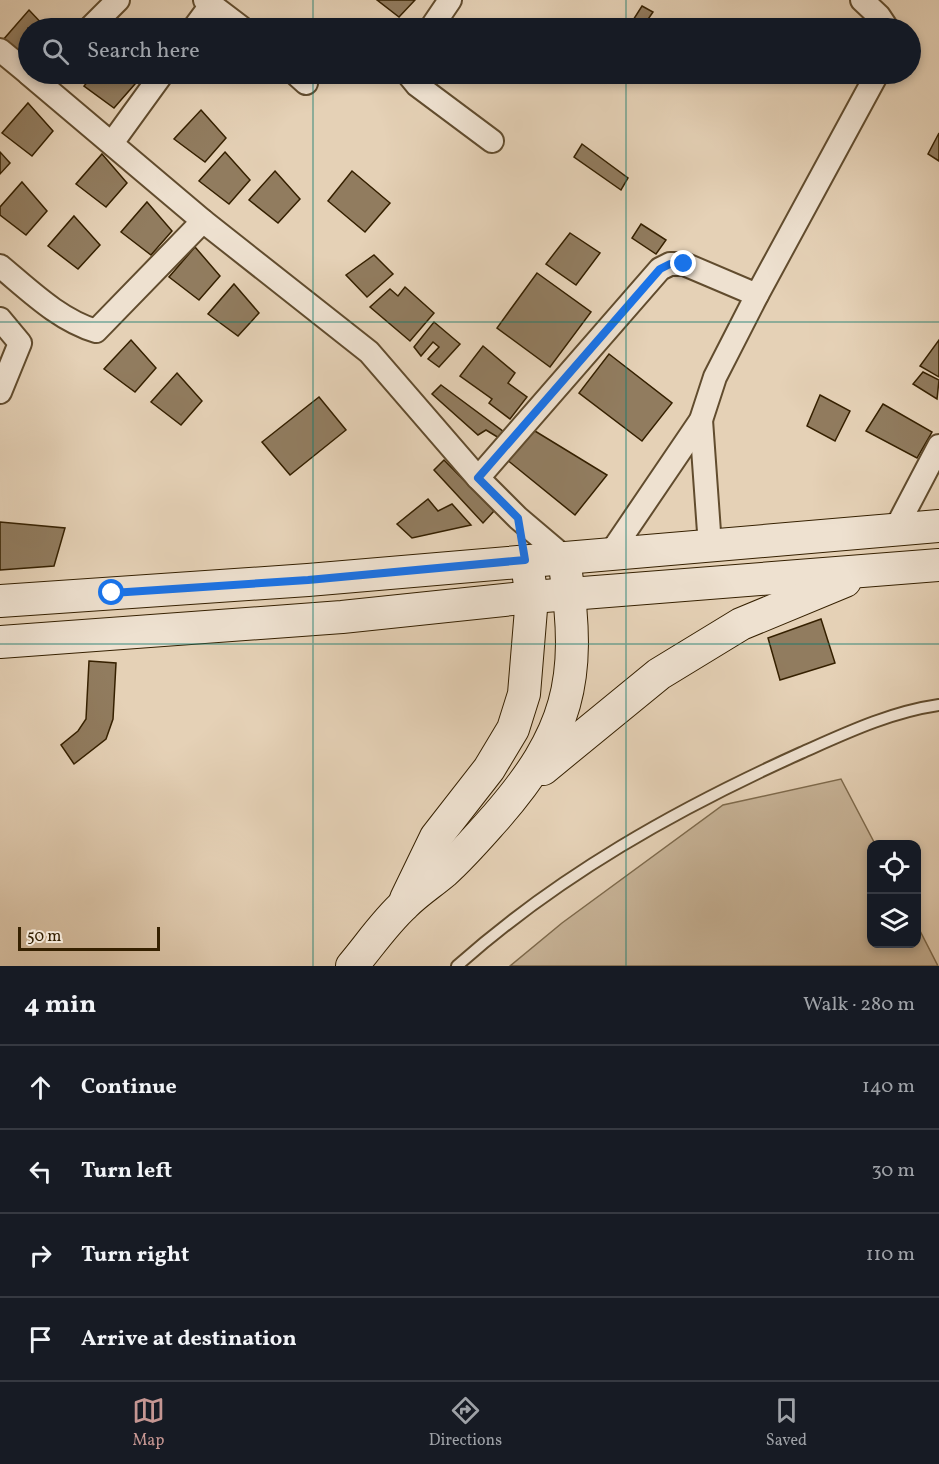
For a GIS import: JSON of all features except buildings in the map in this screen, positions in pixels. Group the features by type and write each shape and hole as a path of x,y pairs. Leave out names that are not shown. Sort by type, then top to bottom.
{"main road":[{"path":"0,601 308,580 939,526"},
{"path":"522,787 548,747 561,719 571,677 569,594 564,557"},
{"path":"404,904 436,837 489,769 513,729 524,694 532,597 525,560"},
{"path":"0,642 342,617 532,597 939,565"},
{"path":"352,966 404,904 445,871 522,787 659,674 741,624 870,570"}],"street":[{"path":"100,18 118,0"},
{"path":"438,18 450,0"},
{"path":"862,0 880,18"},
{"path":"199,18 208,2 229,18"},
{"path":"0,50 18,63"},
{"path":"45,84 203,221 369,352 478,478 518,518 564,557"},
{"path":"112,142 155,84"},
{"path":"416,84 492,141"},
{"path":"610,554 701,420 716,377 757,295 872,84"},
{"path":"0,266 48,306 84,328 96,331 203,221"},
{"path":"478,478 660,269 670,264 684,264 757,295"},
{"path":"0,319 20,343 0,392"},
{"path":"701,420 710,546"},
{"path":"895,530 939,446"},
{"path":"518,518 525,560"}],"lane":[{"path":"457,966 552,890 635,837 749,776 851,731 904,712 939,705"}],"shaded area":[{"path":"841,779 873,840 867,840 867,948 921,948 921,933 938,966 510,966 562,923 723,805"}],"route":[{"path":"112,593 308,580 525,560 518,518 478,478 660,269 670,264 684,264"}]}
